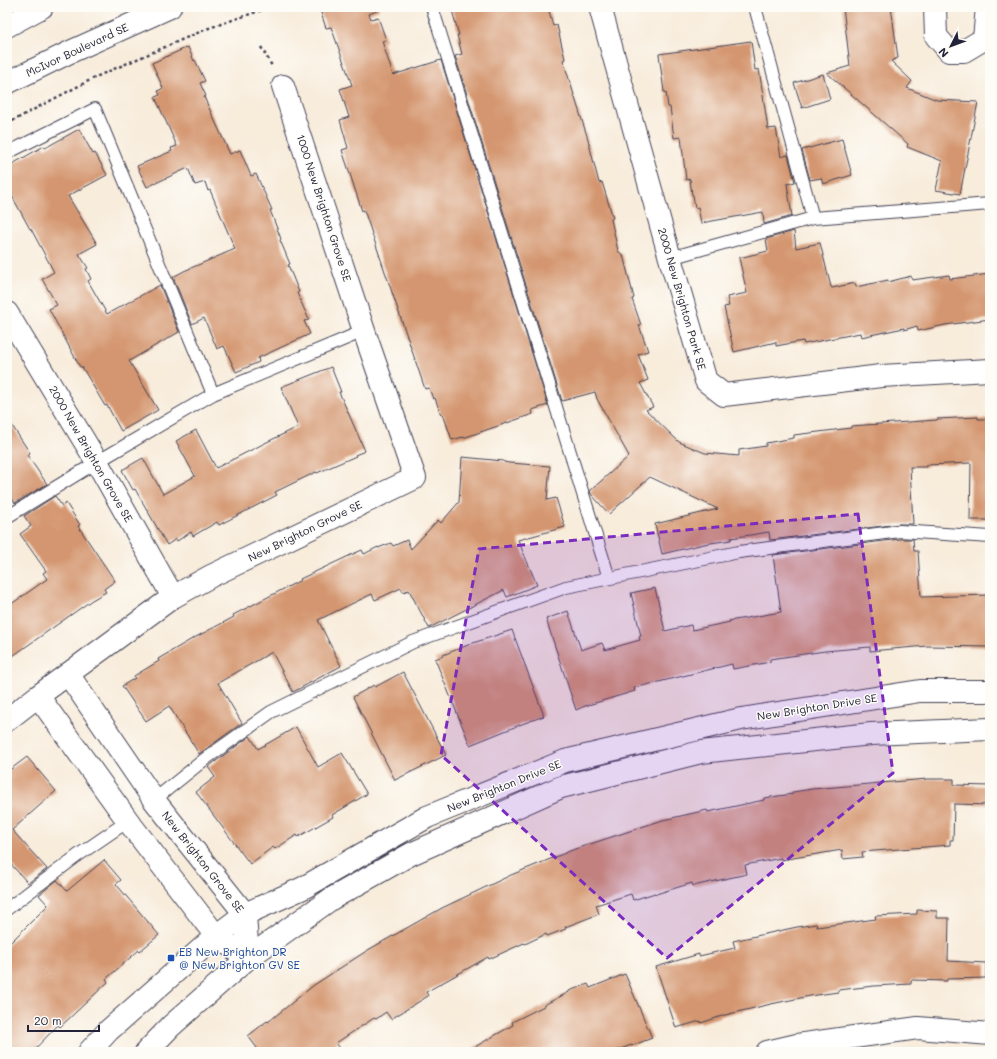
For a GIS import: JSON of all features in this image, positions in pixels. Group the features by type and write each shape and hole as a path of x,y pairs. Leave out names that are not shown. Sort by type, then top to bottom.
{"street":[{"path":"7,26 42,7"},
{"name":"McIvor Boulevard SE","path":"7,83 70,52 170,7"},
{"name":"2000 New Brighton Park SE","path":"600,7 706,381 724,394 881,376 990,370"},
{"path":"935,7 936,36 949,51 964,51 984,39 987,7"},
{"name":"1000 New Brighton Grove SE","path":"283,86 364,331"},
{"name":"2000 New Brighton Grove SE","path":"7,313 97,462 173,597"},
{"name":"New Brighton Grove SE","path":"7,720 173,597 211,576 415,478 364,331"},
{"name":"New Brighton Grove SE","path":"68,674 154,800 245,914 248,958"},
{"name":"New Brighton Drive SE","path":"89,1052 108,1031 216,936 245,914 303,888 427,817 565,761 741,719 920,691 990,690"},
{"path":"38,696 128,821 216,936 248,958"},
{"name":"New Brighton Drive SE","path":"146,1052 171,1026 248,958 331,899 411,854 561,787 702,752 871,734 990,729"},
{"name":"New Brighton Grove SE","path":"128,821 154,800"},
{"path":"767,1052 797,1045 918,1028 990,1034"}],"lane":[{"path":"432,7 609,578"},
{"path":"755,7 813,218"},
{"path":"7,153 95,109 213,394"},
{"path":"670,258 813,218 990,204"},
{"path":"7,517 213,394 364,331"},
{"path":"154,800 205,759 271,712 413,642 566,587 739,552 900,531 990,537"},
{"path":"7,909 77,856 128,821"}],"path":[{"path":"7,124 100,75 162,50 209,28 271,7"}],"highlighted area":[{"path":"858,514 893,773 667,958 441,755 479,549"}],"building":[{"path":"319,7 379,7 379,10 369,14 371,19 378,17 386,40 382,41 393,75 441,60 548,405 532,410 533,414 463,438 452,440 443,414 441,415 435,398 433,399 429,388 425,389 342,150 348,148 340,120 349,117 340,89 352,85 331,27 326,28"},
{"path":"451,7 548,7 553,26 557,25 565,59 563,60 587,136 599,183 602,182 613,218 611,219 618,251 623,255 634,298 632,299 648,351 638,354 648,380 640,383 653,407 646,410 679,442 705,453 739,456 739,450 766,446 766,443 794,438 794,435 851,428 851,426 937,419 978,417 978,419 990,419 990,520 970,520 971,463 910,467 913,524 899,524 770,540 769,532 731,538 731,540 704,544 662,554 655,524 718,509 650,477 609,514 590,491 629,456 597,399 595,392 562,401 455,56 462,54 457,35 459,35"},
{"path":"843,7 891,7 898,58 891,61 912,81 907,88 937,100 978,102 960,194 936,190 942,161 907,147 908,144 827,73 850,66"},
{"path":"751,41 755,70 759,69 768,129 776,128 781,157 788,155 795,182 787,184 792,216 764,224 763,212 701,223 698,207 695,208 690,179 686,180 681,137 674,138 670,107 668,107 666,92 664,92 659,54"},
{"path":"188,47 205,81 200,83 206,96 204,97 230,154 240,150 251,176 256,174 272,210 270,210 290,264 288,265 299,292 297,293 309,320 304,321 310,334 258,358 259,362 236,372 224,346 217,349 204,318 192,324 173,277 235,249 210,190 208,191 205,182 195,185 188,168 147,187 137,166 172,151 171,148 177,146 155,97 160,95 158,91 163,88 152,63"},
{"path":"823,74 830,99 802,108 794,83"},
{"path":"79,129 107,175 68,196 97,244 79,254 88,268 86,269 91,279 88,281 107,314 160,285 179,332 129,361 158,410 121,431 107,405 105,406 82,367 80,367 49,309 57,305 42,279 54,272 7,187 7,167 44,146 45,148"},
{"path":"842,139 852,175 823,184 821,178 810,180 802,150"},
{"path":"794,231 796,248 820,243 832,288 855,283 856,287 888,280 888,282 911,276 912,280 949,275 950,279 990,274 990,319 945,325 918,331 917,326 904,330 904,328 861,337 860,333 804,344 803,341 776,346 776,342 734,352 724,307 729,306 727,297 747,293 739,258 768,251 766,239"},
{"path":"331,367 341,392 339,392 365,451 317,473 316,472 275,492 277,495 219,525 217,522 193,536 191,532 177,541 176,539 167,545 135,489 133,490 122,470 143,458 163,494 195,476 176,441 196,430 216,468 298,427 281,387"},
{"path":"7,418 30,453 27,455 47,484 15,503 7,490"},
{"path":"462,457 550,466 547,500 556,498 565,527 518,540 537,585 507,597 504,590 429,628 409,590 403,592 401,588 375,600 372,594 318,620 341,666 293,692 272,652 218,683 242,723 199,754 169,706 146,721 122,686 135,678 134,676 159,661 158,659 234,617 233,615 301,580 300,579 362,550 364,554 378,547 391,543 393,546 407,540 411,549 438,520 441,523 459,502"},
{"path":"55,496 62,506 66,503 80,525 78,526 115,581 104,589 106,592 92,600 7,660 7,607 47,579 43,573 46,571 20,534 31,526 24,516"},
{"path":"900,539 913,539 914,551 918,551 921,597 990,595 990,647 927,646 870,651 870,647 825,651 770,659 770,662 733,669 732,664 634,688 635,691 576,710 546,619 568,611 581,650 602,643 605,650 640,640 639,637 641,636 631,593 655,588 665,631 691,625 692,630 730,622 729,621 781,612 773,555"},
{"path":"512,630 544,716 470,745 435,659 473,643"},
{"path":"403,672 446,755 395,780 353,697 374,685 375,687"},
{"path":"296,727 318,767 342,753 367,794 332,815 333,817 298,837 297,835 275,849 273,847 250,864 196,792 215,777 208,767 250,736 258,749"},
{"path":"27,757 56,791 12,830 47,869 28,883 7,860 7,772"},
{"path":"927,779 954,779 954,785 990,786 990,805 954,804 953,840 950,840 950,845 862,852 863,857 843,859 842,850 781,860 781,858 745,865 747,874 693,886 692,883 633,900 631,894 596,905 599,914 565,927 566,929 547,936 546,934 525,944 524,943 489,959 488,957 426,992 428,996 391,1019 386,1012 376,1019 374,1018 336,1043 343,1052 260,1052 248,1036 314,985 368,950 442,908 511,875 575,849 663,820 707,810 708,812 764,800 764,798 793,794 793,792"},
{"path":"104,860 121,880 116,884 159,935 140,951 139,950 106,979 108,982 60,1027 58,1025 32,1052 7,1052 7,946 48,905 39,895 57,880 67,891"},
{"path":"917,910 937,911 937,918 949,918 948,961 986,963 986,978 947,979 947,981 911,980 911,984 838,990 838,992 771,1004 725,1015 701,1023 700,1021 676,1028 656,967 699,954 699,956 735,948 733,941 797,927 816,924 817,927 876,919 875,916 917,914"},
{"path":"625,974 652,1038 613,1052 466,1052 513,1025 512,1022 544,1006 569,991 588,984 590,988"}],"place":[{"name":"EB New Brighton DR @ New Brighton GV SE","path":"171,958"}]}
